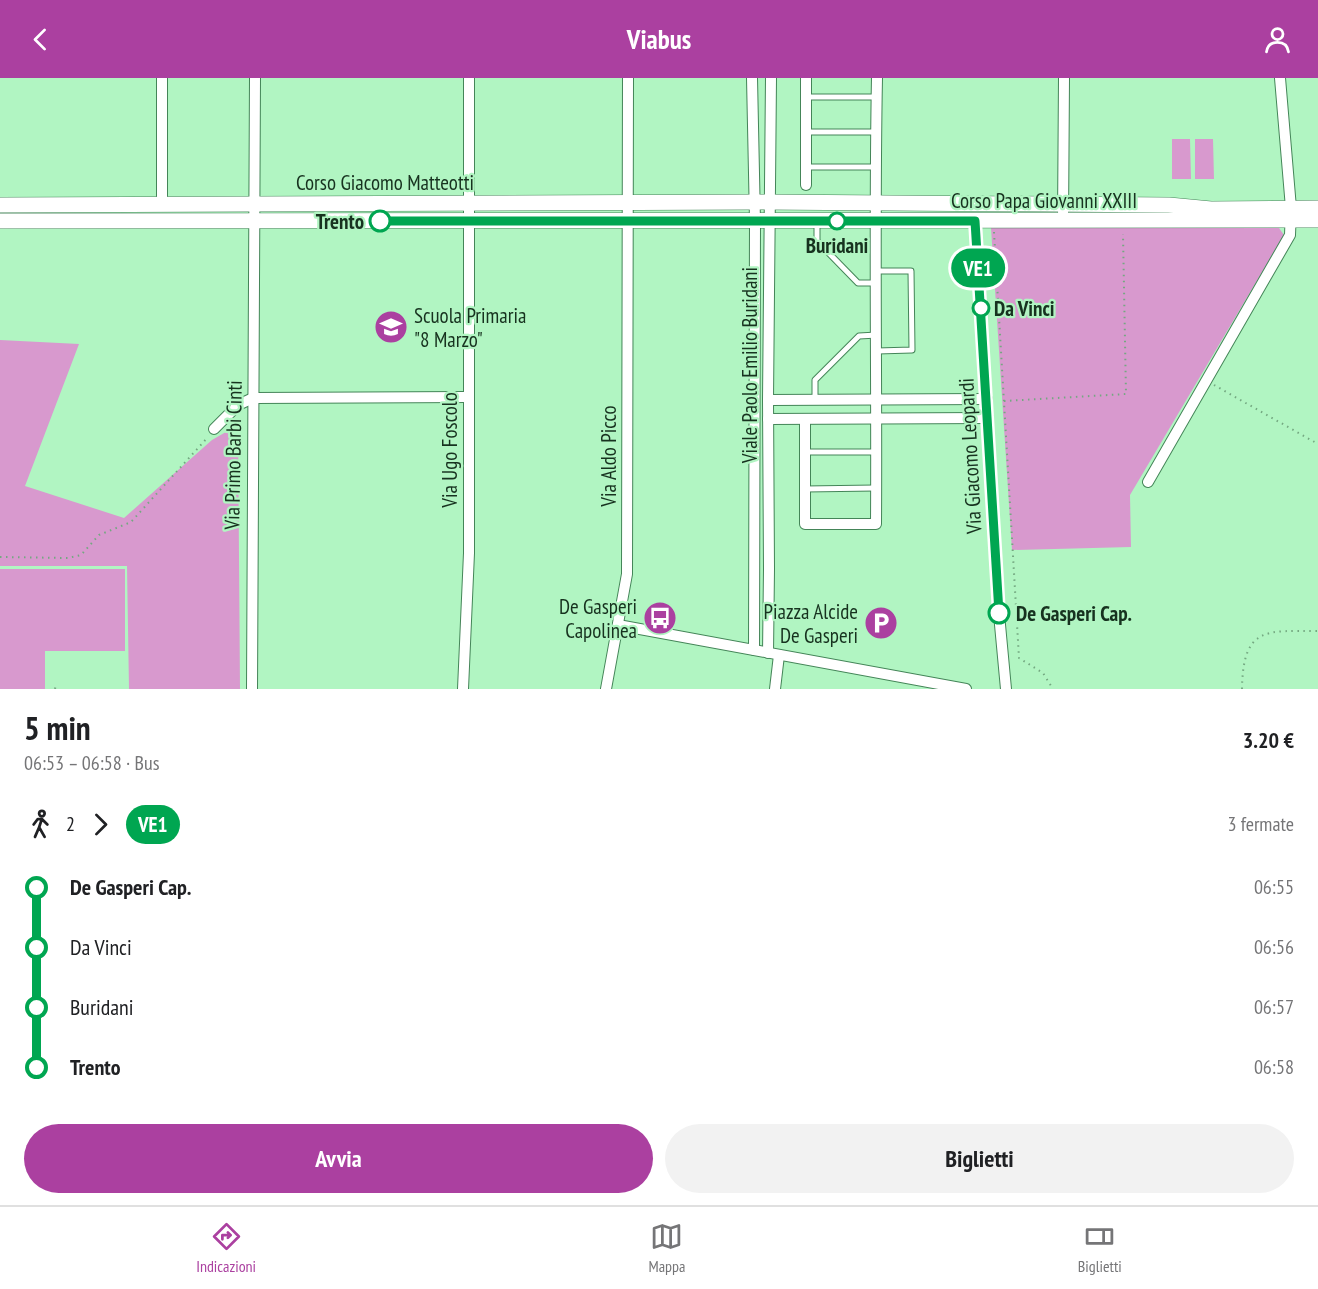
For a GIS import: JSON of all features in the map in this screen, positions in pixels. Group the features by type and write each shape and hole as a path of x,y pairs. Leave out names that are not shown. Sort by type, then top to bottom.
{"street":[{"path":"162,78 162,204"},
{"name":"Via Primo Barbi Cinti","path":"252,689 255,78"},
{"name":"Via Ugo Foscolo","path":"462,689 469,553 469,78"},
{"name":"Via Aldo Picco","path":"606,689 627,574 628,78"},
{"name":"Viale Paolo Emilio Buridani","path":"752,78 754,202 762,221 774,689"},
{"name":"Viale Paolo Emilio Buridani","path":"754,650 762,221 770,202 771,78"},
{"path":"806,78 806,185"},
{"path":"805,419 805,524 876,524 877,78"},
{"path":"1063,221 1064,78"},
{"path":"1148,482 1290,235 1291,214 1280,78"},
{"name":"Corso Giacomo Matteotti","path":"0,221 255,221 469,212 628,202 770,202"},
{"name":"Corso Papa Giovanni XXIII","path":"770,202 1169,205 1291,214 1318,220"},
{"name":"Corso Giacomo Matteotti","path":"0,205 255,203 628,221 762,221"},
{"name":"Corso Papa Giovanni XXIII","path":"762,221 1063,221 1291,214 1318,208"},
{"name":"Via Giacomo Leopardi","path":"975,221 999,614 1006,689"},
{"path":"214,429 238,405 253,398 468,397"},
{"path":"768,400 987,399"},
{"path":"768,419 988,418"},
{"path":"618,625 966,689"}],"lane":[{"path":"806,97 877,97"},
{"path":"806,132 877,132"},
{"path":"806,167 877,167"},
{"path":"817,221 817,241 858,283 876,283"},
{"path":"876,271 910,271 912,350 877,351"},
{"path":"815,400 815,380 859,336 877,335"},
{"path":"805,452 877,452"},
{"path":"805,489 877,488"}],"path":[{"path":"994,232 1019,658 1043,673 1053,689"},
{"path":"1004,400 1126,394 1123,233"},
{"path":"1207,380 1318,444"},
{"path":"0,557 68,558 81,555 99,535 131,522 214,429"},
{"path":"1242,689 1242,669 1248,649 1258,638 1272,631 1318,631"},
{"path":"55,689 56,684"}],"shaded area":[{"path":"1172,139 1190,139 1191,179 1172,179"},
{"path":"1195,139 1213,139 1214,179 1195,179"},
{"path":"991,228 1279,228 1284,235 1130,495 1131,547 1012,550"},
{"path":"0,340 79,344 25,486 124,518 212,440 238,425 240,689 129,689 127,566 0,566"},
{"path":"0,569 125,569 125,651 45,651 45,689 0,689"}],"bus line":[{"name":"VE1","path":"380,221 975,221 999,613"}],"place":[{"name":"Trento","path":"380,221"},
{"name":"Buridani","path":"837,221"},
{"name":"Da Vinci","path":"981,308"},
{"name":"Scuola Primaria \"8 Marzo\"","path":"391,327"},
{"name":"De Gasperi Cap.","path":"999,613"},
{"name":"De Gasperi Capolinea","path":"660,618"},
{"name":"Piazza Alcide De Gasperi","path":"881,623"}]}
